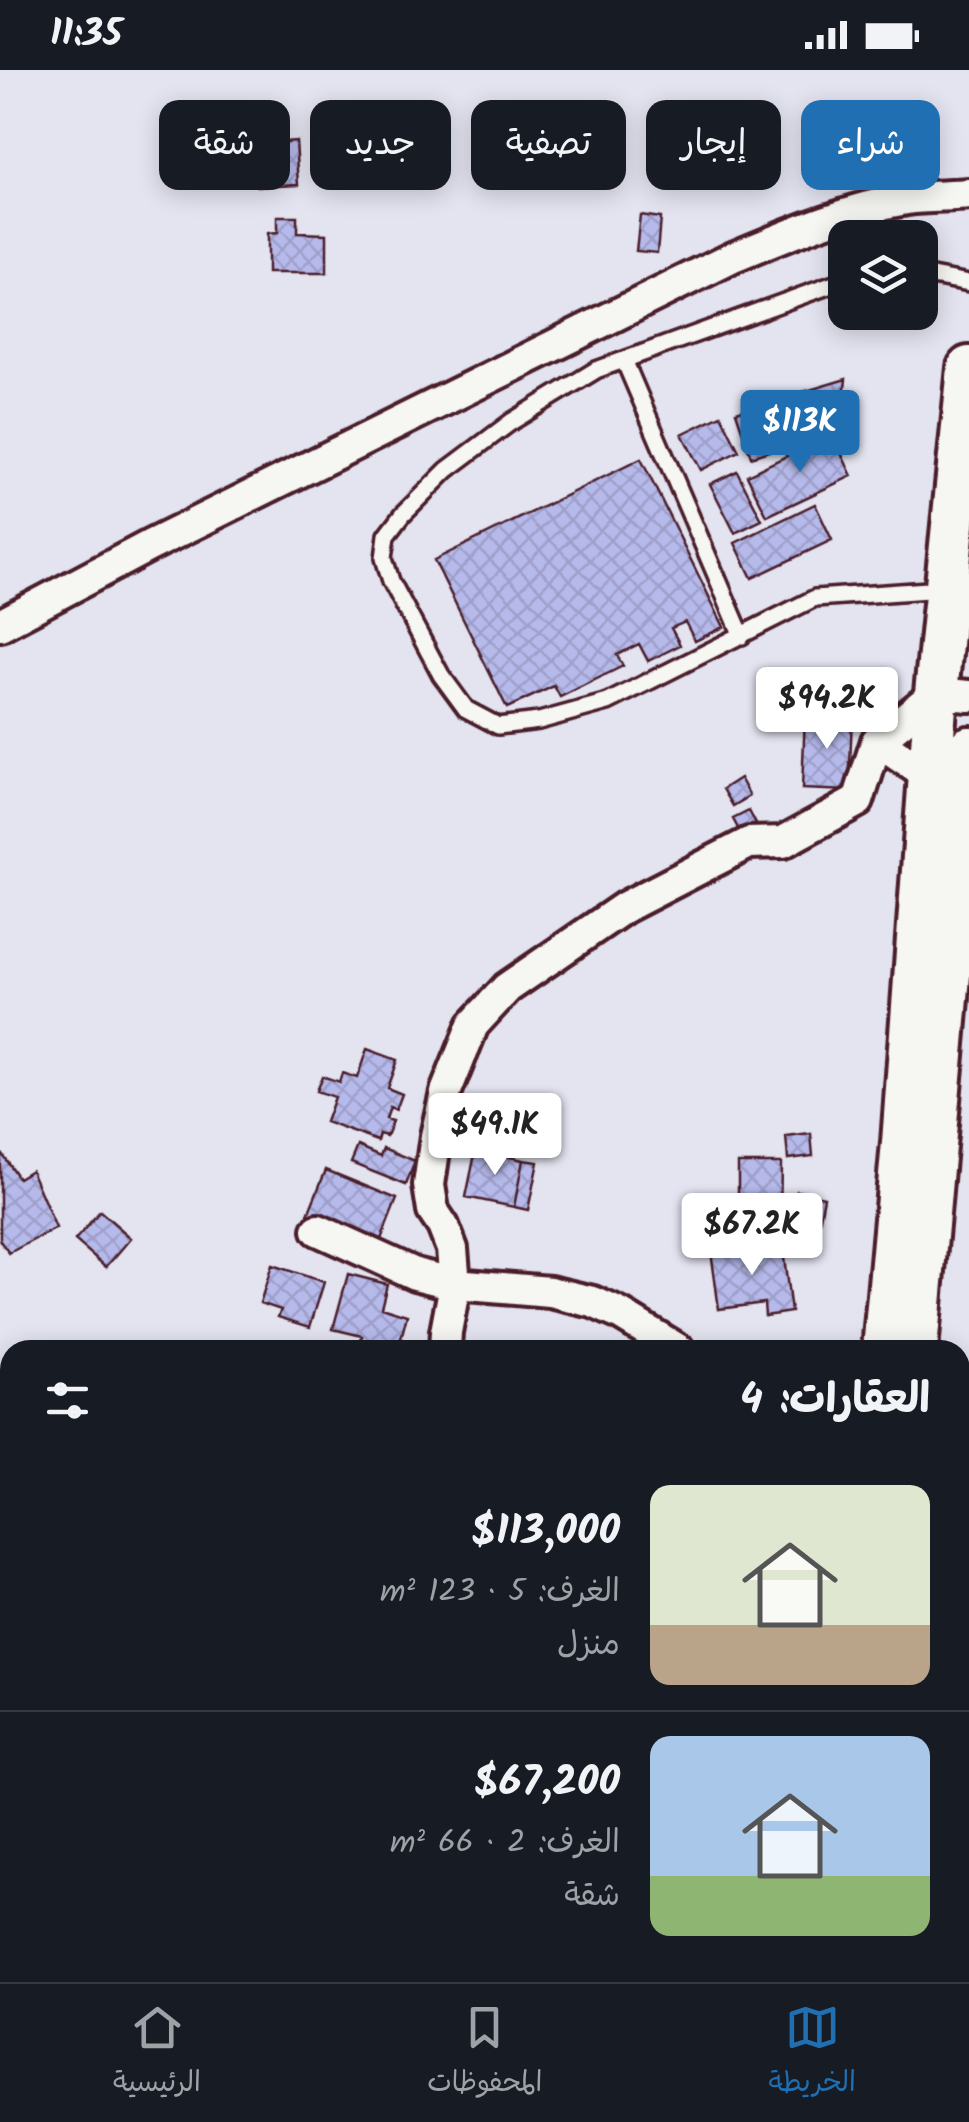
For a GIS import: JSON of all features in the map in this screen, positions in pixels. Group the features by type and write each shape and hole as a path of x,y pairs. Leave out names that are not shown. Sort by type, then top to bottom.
{"main road":[{"path":"916,1340 919,1146 955,768 946,588 969,368"},
{"path":"886,1340 919,1146"}],"street":[{"path":"7,616 732,258 807,226 860,209 909,199 969,195"},
{"path":"446,1340 456,1284 452,1249 433,1210 429,1185 446,1092 473,1026 506,988 626,907 749,843 783,842 858,801 877,741 952,695"},
{"path":"877,741 955,768"},
{"path":"318,1230 414,1274 456,1284 550,1292 593,1302 663,1340"}],"lane":[{"path":"938,277 969,283"},
{"path":"828,286 596,370 511,422 447,470 387,535 384,558 391,581 466,708 498,726 539,721 608,702 815,598 946,588"},
{"path":"624,360 742,636"}],"building":[{"path":"290,141 296,141 299,184 290,184"},
{"path":"640,215 660,218 657,253 636,251"},
{"path":"277,217 297,217 297,233 327,234 327,273 267,273 267,234 277,233"},
{"path":"846,379 841,427 751,457 736,412"},
{"path":"721,415 739,451 701,470 682,434"},
{"path":"832,434 852,476 767,516 747,475"},
{"path":"641,459 724,627 695,641 685,622 671,628 680,645 648,661 639,644 617,655 623,666 560,697 554,686 507,708 434,560"},
{"path":"737,471 762,520 735,533 710,484"},
{"path":"815,504 832,540 752,578 735,543"},
{"path":"805,714 852,716 849,791 802,789"},
{"path":"740,778 750,796 733,806 723,789"},
{"path":"749,811 757,826 741,834 733,819"},
{"path":"367,1049 397,1060 387,1088 402,1094 396,1110 390,1107 386,1119 393,1121 387,1136 380,1134 378,1141 325,1122 334,1097 316,1091 322,1076 339,1082 342,1073 357,1078"},
{"path":"811,1134 813,1156 788,1159 786,1137"},
{"path":"358,1146 381,1156 384,1148 415,1161 406,1185 351,1163"},
{"path":"476,1149 523,1160 514,1207 466,1197"},
{"path":"0,1151 18,1178 31,1170 56,1228 9,1253 0,1241"},
{"path":"523,1160 538,1162 528,1210 514,1207"},
{"path":"738,1163 781,1163 780,1219 738,1219"},
{"path":"326,1170 397,1199 380,1242 308,1214"},
{"path":"797,1191 824,1197 818,1229 791,1224"},
{"path":"100,1211 131,1238 106,1267 75,1240"},
{"path":"782,1242 791,1312 765,1316 764,1303 719,1309 711,1251"},
{"path":"272,1265 324,1282 310,1327 278,1317 281,1310 260,1303"},
{"path":"348,1274 387,1284 381,1307 407,1315 401,1340 361,1340 362,1336 333,1329"}]}
